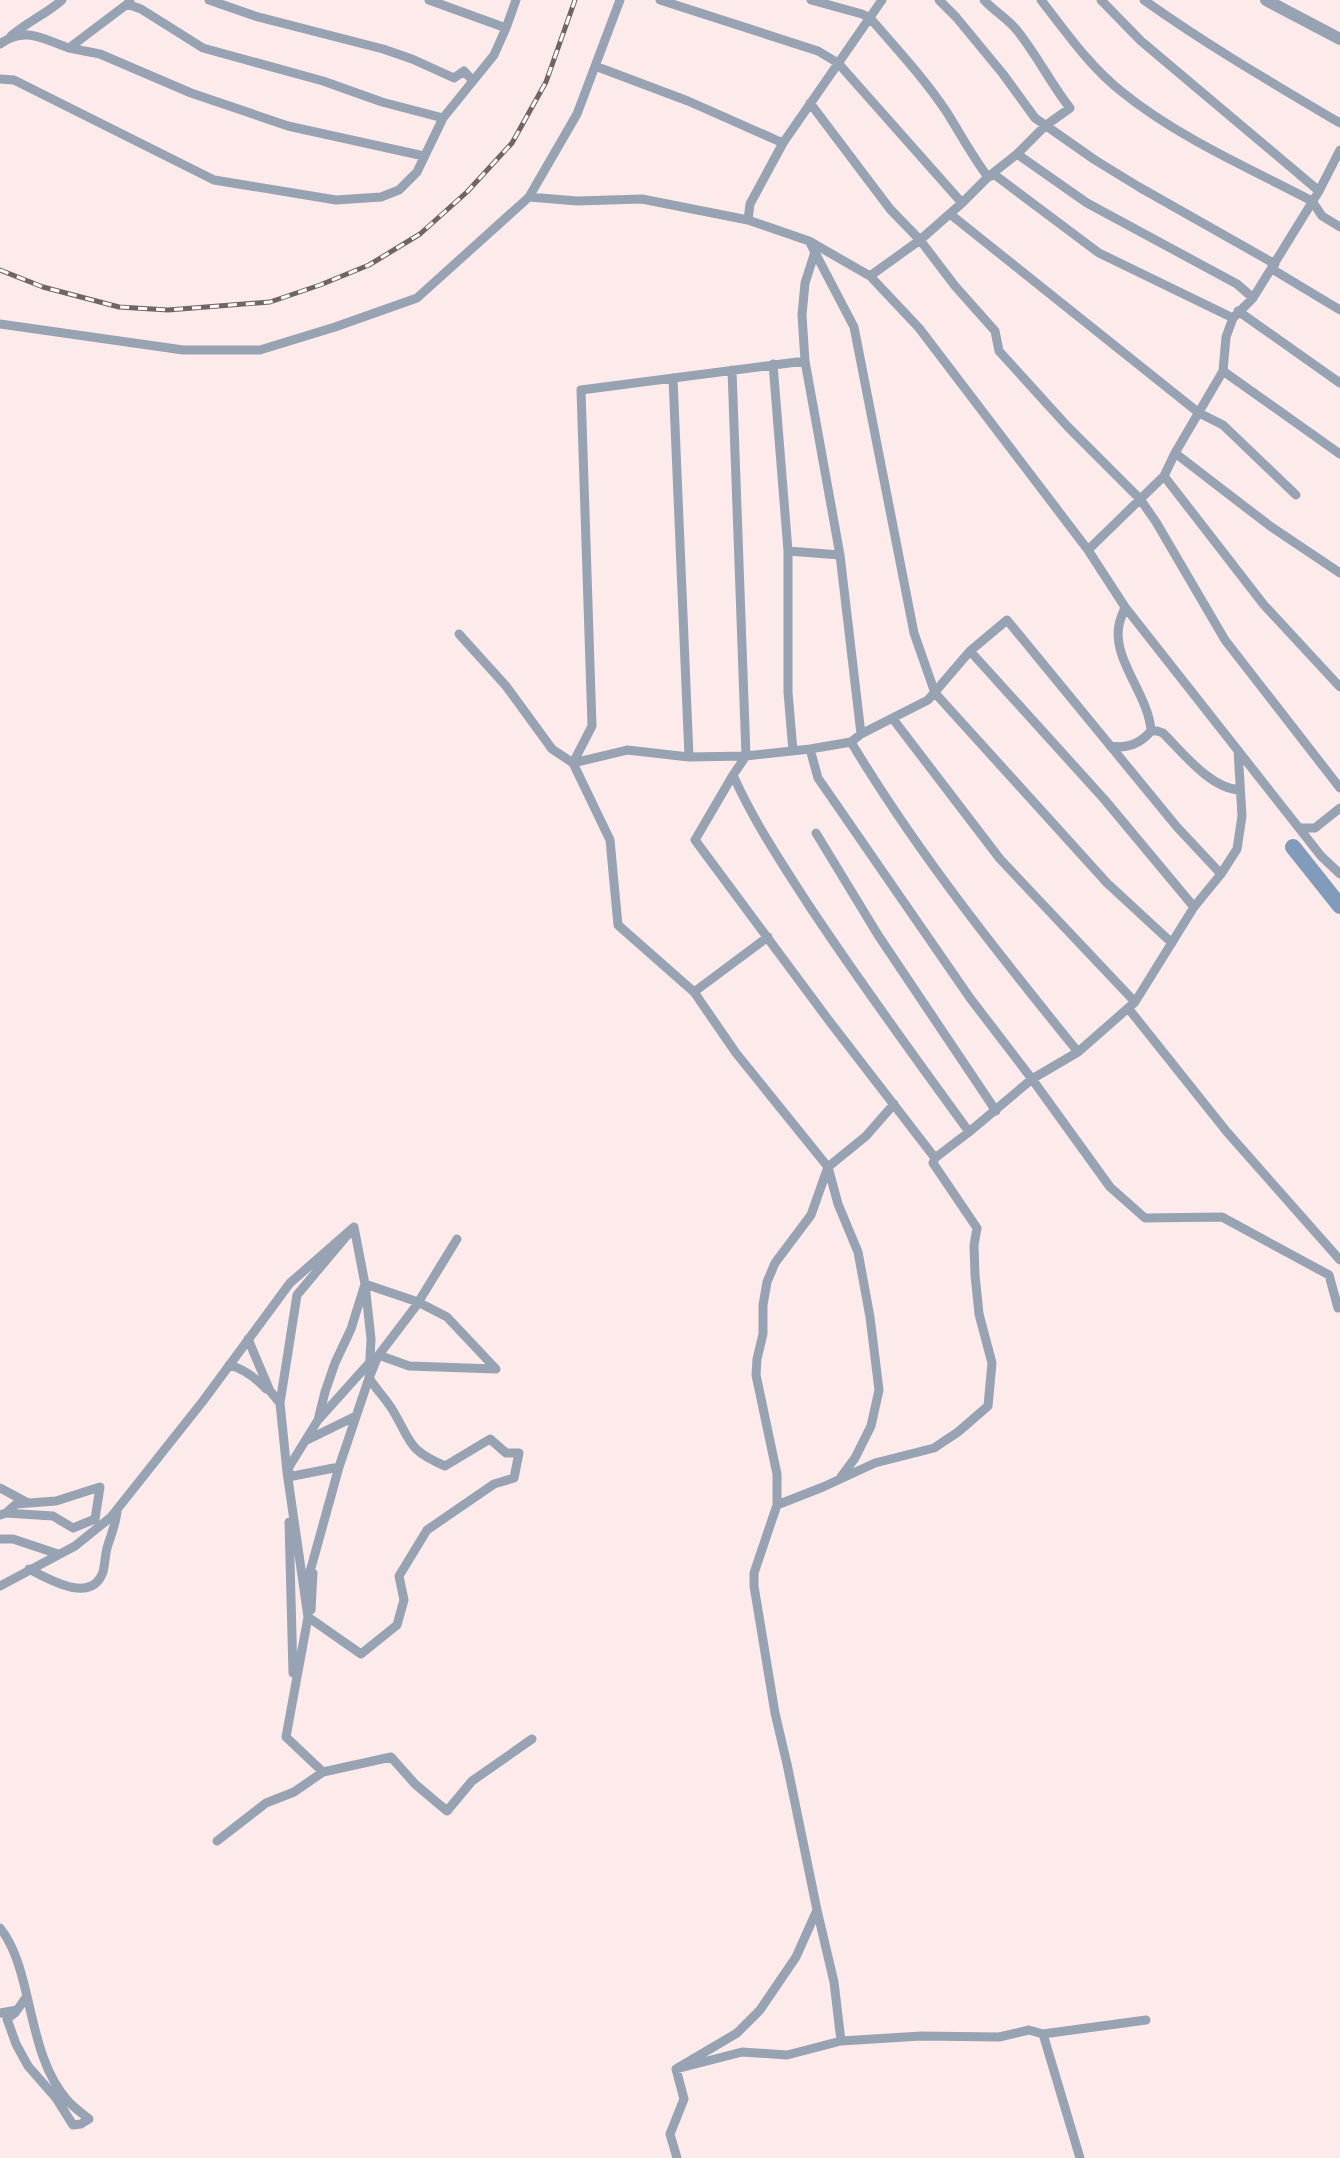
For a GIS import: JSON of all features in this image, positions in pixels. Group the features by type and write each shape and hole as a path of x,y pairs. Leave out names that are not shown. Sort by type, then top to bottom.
{"street":[{"path":"0,44 22,26 53,8 62,0"},
{"path":"208,0 255,16 412,58 454,78 464,71 473,81"},
{"path":"429,0 506,28"},
{"path":"0,79 14,80 214,180 336,200 381,197 399,190 417,172 442,118 494,55 516,0"},
{"path":"0,324 183,350 260,350 417,298 530,197 577,114 620,0"},
{"path":"660,0 818,51 838,63 962,203"},
{"path":"811,0 870,18 946,111 968,150 988,177"},
{"path":"748,220 750,204 783,143 882,0"},
{"path":"939,0 1003,74 1035,118 1095,160 1274,266 1340,310"},
{"path":"870,276 920,240 988,177 1070,108 1054,88 1041,62 1017,29 984,0"},
{"path":"1041,0 1086,58 1122,92 1184,134 1312,201 1322,216 1340,227"},
{"path":"1101,0 1141,41 1319,191"},
{"path":"1144,0 1235,60 1340,123"},
{"path":"1266,0 1340,39"},
{"path":"69,48 129,2 204,48 323,81 382,102 442,118"},
{"path":"11,36 27,34 69,48 100,54 190,93 288,126 424,156"},
{"path":"595,66 707,108 783,143"},
{"path":"810,103 890,209 920,240 954,286 995,331 999,351 1068,427 1140,499 1156,522 1225,640 1340,788"},
{"path":"1089,550 1164,476 1223,371 1226,337 1236,315 1253,298 1274,266 1319,191 1340,150"},
{"path":"1017,154 1087,203 1237,285 1253,298"},
{"path":"988,177 995,175 1099,252 1236,315 1340,383"},
{"path":"530,197 577,201 642,199 748,220 809,241 870,276 919,328 1089,550 1125,607 1299,828 1340,874"},
{"path":"950,214 1199,412 1223,425 1296,495"},
{"path":"809,241 854,327 914,633 935,693 1107,883 1172,943"},
{"path":"815,252 805,283 802,315 805,361 840,555 861,734"},
{"path":"573,763 592,726 580,390 805,361"},
{"path":"773,364 788,551 788,692 793,751"},
{"path":"732,370 746,756 695,840 934,1158 933,1163 977,1228 974,1245 979,1314 992,1363 988,1406 958,1432 934,1448 875,1463 777,1505"},
{"path":"1223,371 1340,454"},
{"path":"673,378 689,757"},
{"path":"1175,453 1270,526 1340,573"},
{"path":"1164,476 1264,605 1340,687"},
{"path":"788,551 840,555"},
{"path":"1125,607 1118,626 1120,649 1148,711 1151,731"},
{"path":"573,763 627,750 689,757 746,756 850,742 861,734 928,700 970,651 1007,620 1177,826 1221,874"},
{"path":"459,634 506,686 552,749 573,763 610,840 618,924 694,992 736,1053 828,1167 838,1204 858,1252 870,1317 879,1390 871,1426 855,1458 840,1479"},
{"path":"970,651 1104,799 1194,908"},
{"path":"893,719 1000,860 1132,1005 1227,1132 1340,1260"},
{"path":"1110,746 1126,747 1142,741 1151,731 1157,731 1211,779 1224,787 1240,790"},
{"path":"850,742 880,792 983,936 1078,1052"},
{"path":"810,749 818,778 957,980 1110,1187 1145,1218 1222,1217 1329,1275 1338,1308"},
{"path":"934,1158 996,1111 1032,1079 1078,1052 1132,1005 1194,908 1237,849 1242,816 1238,750"},
{"path":"733,775 747,808 843,957 969,1132"},
{"path":"1299,828 1315,828 1340,808"},
{"path":"816,832 903,973 996,1111"},
{"path":"694,992 768,937"},
{"path":"841,2041 834,1982 775,1713 754,1586 754,1573 777,1505 777,1474 756,1375 763,1334 767,1282 775,1263 811,1215 828,1167 866,1136 894,1104"},
{"path":"354,1227 369,1310 371,1361 369,1378 391,1408 410,1445 425,1458 445,1466 490,1439 506,1453 519,1453 514,1478 494,1484 427,1530 399,1576 404,1600 397,1625 361,1654 309,1618 277,1399 297,1295 354,1227"},
{"path":"0,1586 75,1546 111,1517 290,1283 354,1227"},
{"path":"304,1591 339,1467 378,1356 418,1302 457,1239"},
{"path":"365,1284 418,1302 447,1317 496,1369 409,1366 384,1358"},
{"path":"318,1420 335,1362 351,1329 365,1284"},
{"path":"248,1340 270,1390 277,1399"},
{"path":"294,1694 289,1467 318,1420 371,1361"},
{"path":"229,1365 239,1368 258,1380 277,1399"},
{"path":"306,1440 356,1416"},
{"path":"288,1479 339,1467"},
{"path":"100,1486 95,1519 73,1528 53,1516 3,1514 16,1504 56,1501 100,1486"},
{"path":"0,1488 28,1503"},
{"path":"29,1569 56,1583 80,1590 93,1584 102,1574 107,1548 114,1531 117,1510"},
{"path":"0,1539 13,1539 58,1554"},
{"path":"314,1554 309,1618 286,1737 323,1772"},
{"path":"217,1841 266,1803 294,1792 323,1772 391,1756 415,1784 447,1811 472,1781 532,1739"},
{"path":"676,2069 737,2033 760,2010 796,1957 817,1910"},
{"path":"0,1928 15,1955 27,1996 38,2039 46,2065 68,2100 89,2120 81,2124 73,2125 56,2098 28,2066 16,2044 7,2019 27,1996"},
{"path":"0,2013 17,2010"},
{"path":"676,2069 742,2052 787,2055 841,2041 921,2036 999,2037 1029,2030 1043,2034 1146,2020"},
{"path":"1043,2034 1080,2158"},
{"path":"676,2069 684,2099 670,2134 677,2158"}],"waterway":[{"path":"1293,847 1340,906"}],"railway":[{"path":"0,270 43,287 119,307 168,310 270,302 369,265 420,234 467,192 512,143 546,82 575,0"}]}
